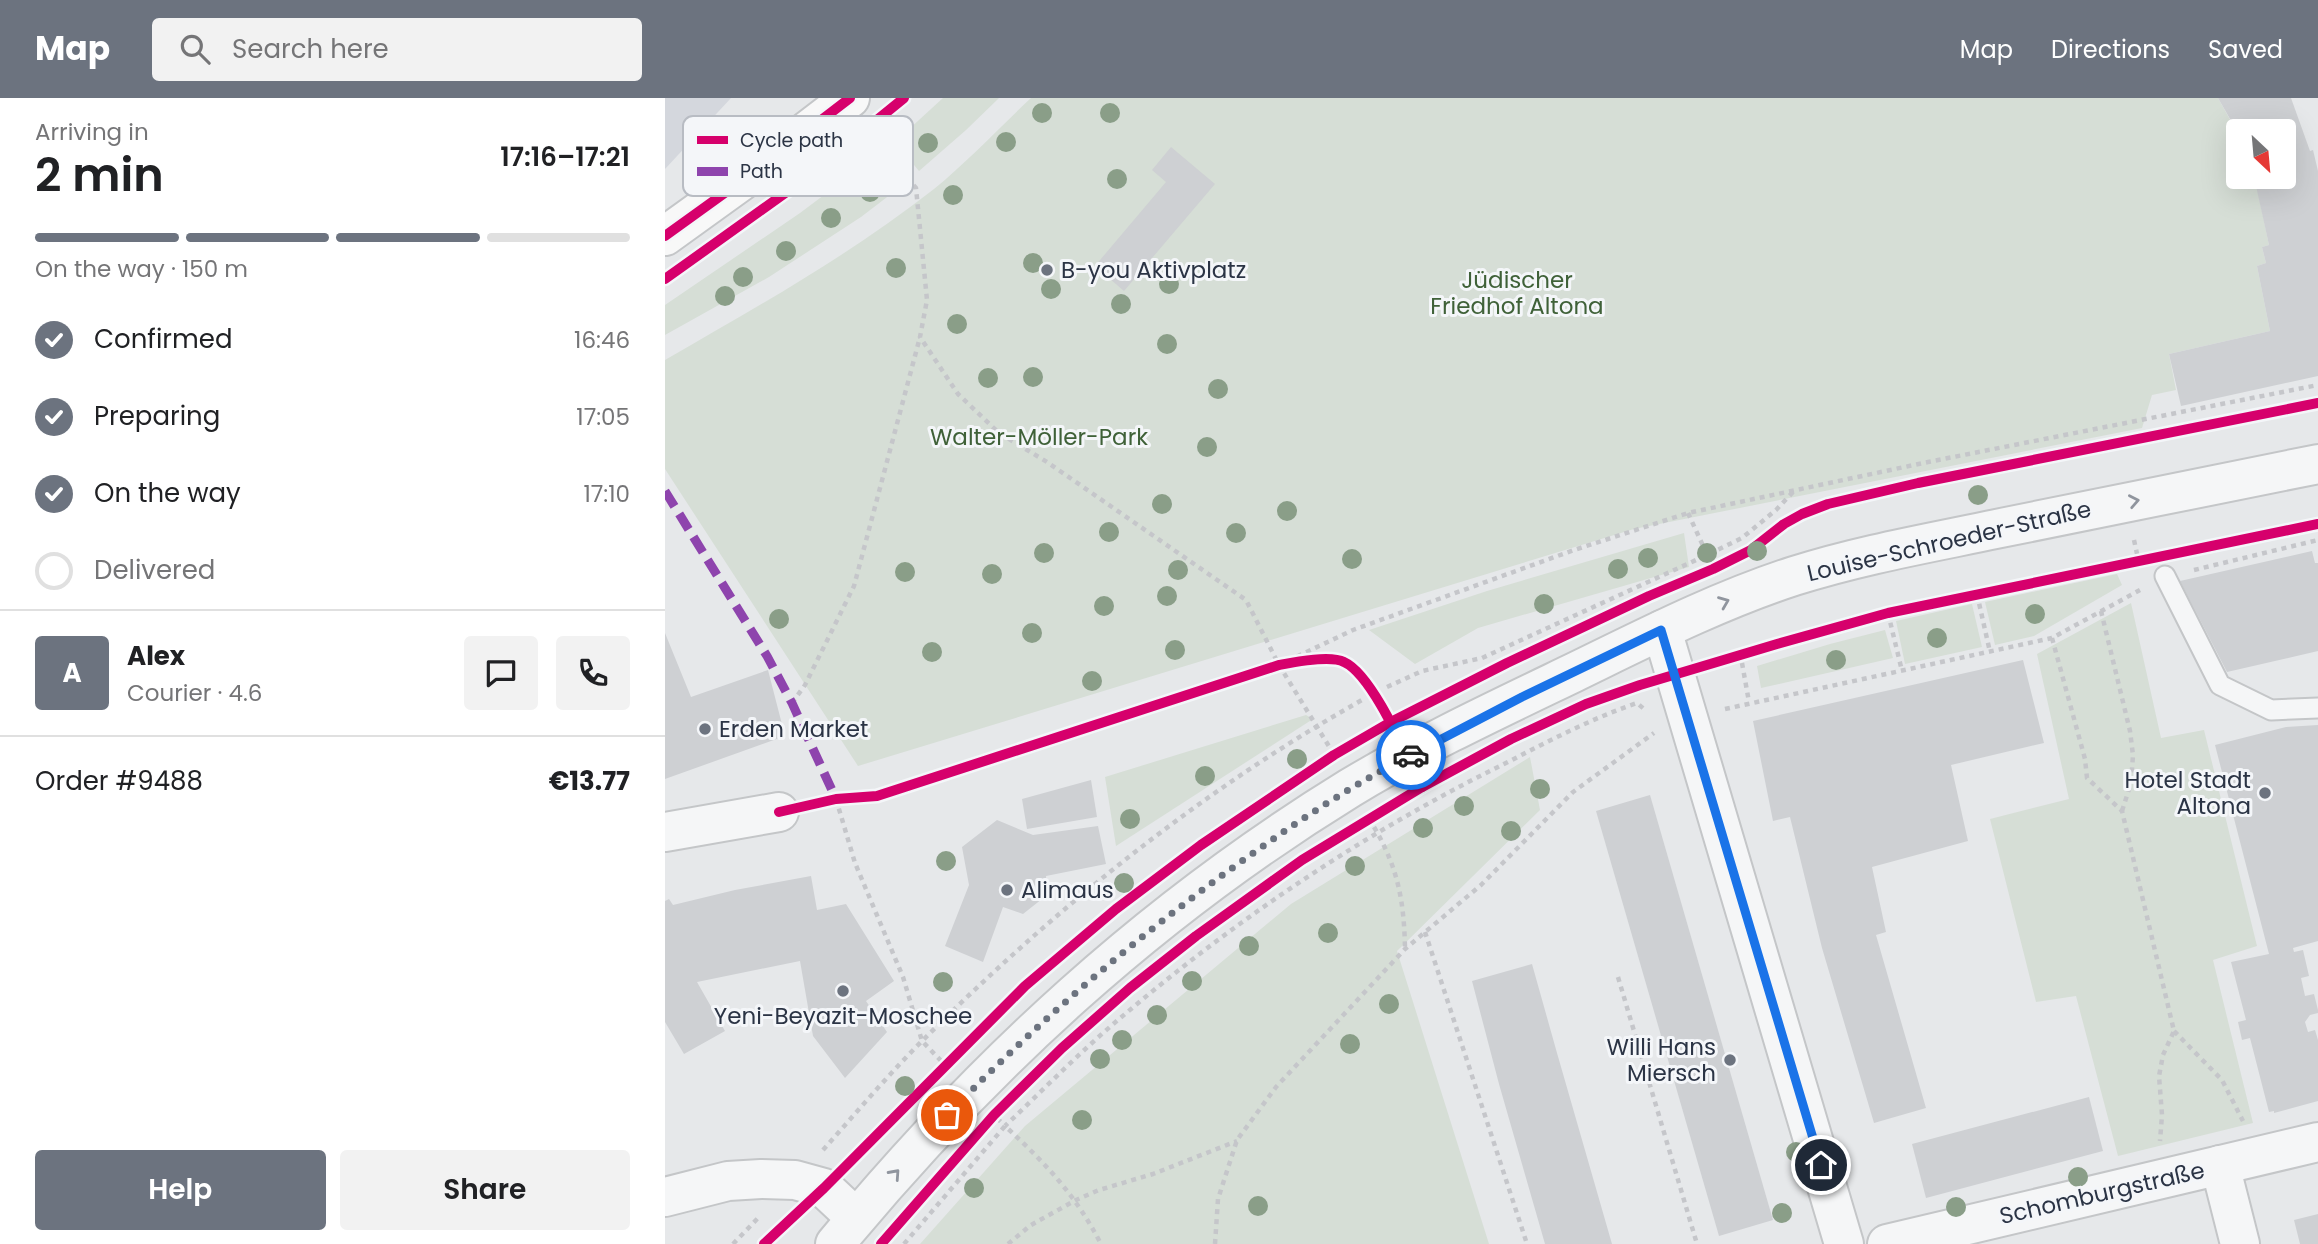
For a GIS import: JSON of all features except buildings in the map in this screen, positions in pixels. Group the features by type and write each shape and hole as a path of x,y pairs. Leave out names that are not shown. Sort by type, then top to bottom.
{"main road":[{"path":"665,236 720,196"}],"street":[{"name":"Louise-Schroeder-Straße","path":"845,1231 980,1101 1058,1006 1116,956 1199,892 1352,788 1522,697 1724,601 1797,575 1878,554 2318,464"},
{"path":"1661,630 1844,1244"},
{"path":"665,832 779,811"},
{"name":"Schomburgstraße","path":"1887,1244 2318,1142"},
{"path":"2220,1165 2239,1244"},
{"path":"665,1197 727,1181 795,1180 824,1188 845,1231"}],"lane":[{"path":"2165,576 2220,685 2271,710 2318,708"}],"path":[{"path":"792,703 806,685 854,586 920,337 927,300 916,188 913,184"},
{"path":"920,337 958,394 999,433 1047,462 1246,600 1279,665 1330,748"},
{"path":"1279,665 1353,630 1637,528 1689,513 1928,462 2318,385"},
{"path":"1387,687 1422,671 1482,658 1708,558 1742,538 1794,491"},
{"path":"2125,502 2144,588"},
{"path":"1689,513 1708,558"},
{"path":"1712,712 2052,638 2165,576 2318,540"},
{"path":"2125,564 2152,558"},
{"path":"1700,575 1723,565"},
{"path":"1964,597 1991,591"},
{"path":"1977,594 1990,652"},
{"path":"1875,617 1900,611"},
{"path":"2101,611 2130,731 2133,755 2131,783 2122,811 2174,1031 2222,1080 2261,1156"},
{"path":"1888,614 1902,671"},
{"path":"2052,638 2085,759 2087,778 2122,811"},
{"path":"1674,673 1752,651"},
{"path":"1279,665 1314,660"},
{"path":"1742,663 1749,702"},
{"path":"733,1244 922,1041 1040,930 1126,860 1229,784 1317,725 1363,700"},
{"path":"904,1244 1005,1126 1116,1022 1184,966 1289,889 1375,829 1450,790 1602,715 1637,703 1646,710"},
{"path":"1215,1244 1218,1199 1237,1140 1276,1087 1405,949 1481,885 1573,792 1655,732"},
{"path":"1323,763 1345,749"},
{"path":"836,799 855,863 903,977 922,1041 1005,1126 1049,1166 1076,1200 1101,1244"},
{"path":"1375,829 1397,876 1404,916 1405,949"},
{"path":"1425,932 1527,1244"},
{"path":"1618,977 1697,1244"},
{"path":"2155,1180 2162,1115 2159,1076 2163,1055 2174,1031"},
{"path":"954,1057 980,1101"},
{"path":"936,1075 980,1101"},
{"path":"1008,1244 1031,1225 1076,1200 1099,1190 1153,1174 1237,1140"}],"shaded area":[{"path":"665,98 731,98 714,116 683,116 683,150 665,169"}],"green space":[{"path":"943,98 999,98 919,171 913,164 913,126"},
{"path":"1031,98 2218,98 2230,119 2226,119 2226,189 2257,189 2269,245 2262,247 2266,263 2257,266 2270,331 2169,354 2176,390 2152,395 2142,428 1634,529 858,766 665,469 665,360 803,279 869,236 934,189"},
{"path":"823,196 888,196 769,277 665,335 665,305"},
{"path":"1684,533 1689,567 1478,628 1415,664 1369,630 1487,591"},
{"path":"2117,574 2122,585 2034,636 1995,645 1985,602"},
{"path":"2131,603 2161,738 2204,730 2257,946 2213,960 2253,1123 2118,1156 2076,996 2036,1002 1990,819 2069,799 2037,654"},
{"path":"1972,604 1982,647 1905,664 1896,621"},
{"path":"1885,630 1893,658 1761,688 1757,666"},
{"path":"1306,715 1313,719 1116,846 1105,777"},
{"path":"1530,757 1540,810 1397,951 1489,1244 920,1244 1025,1126 1291,904"}],"marked path":[{"path":"665,491 767,656 836,799"}],"cycle path":[{"path":"827,116 850,98"},
{"path":"882,116 904,98"},
{"path":"665,236 720,196"},
{"path":"665,279 781,196"},
{"path":"764,1244 824,1188 1025,986 1116,909 1201,845 1334,755 1389,723 1507,663 1713,569 1751,550 1784,524 1828,504 1918,483 2318,403"},
{"path":"881,1244 994,1115 1062,1048 1130,988 1196,936 1302,860 1422,787 1511,739 1586,704 1640,685 1888,613 2318,524"},
{"path":"779,812 836,799 877,796 1279,665 1321,659 1344,662 1366,683 1388,718 1422,787"}],"way so far":[{"path":"947,1115 1058,1006 1116,956 1199,892 1291,827 1411,755"}],"place":[{"name":"B-you Aktivplatz","path":"1047,270"},
{"name":"Erden Market","path":"705,729"},
{"name":"Hotel Stadt Altona","path":"2265,793"},
{"name":"Alimaus","path":"1007,890"},
{"name":"Yeni-Beyazit-Moschee","path":"843,991"},
{"name":"Willi Hans Miersch","path":"1730,1060"}],"route":[{"path":"1411,755 1522,697 1661,630 1821,1165"}],"park label":[{"name":"Jüdischer Friedhof Altona","path":"1517,293"},
{"name":"Walter-Möller-Park","path":"1039,437"}]}
